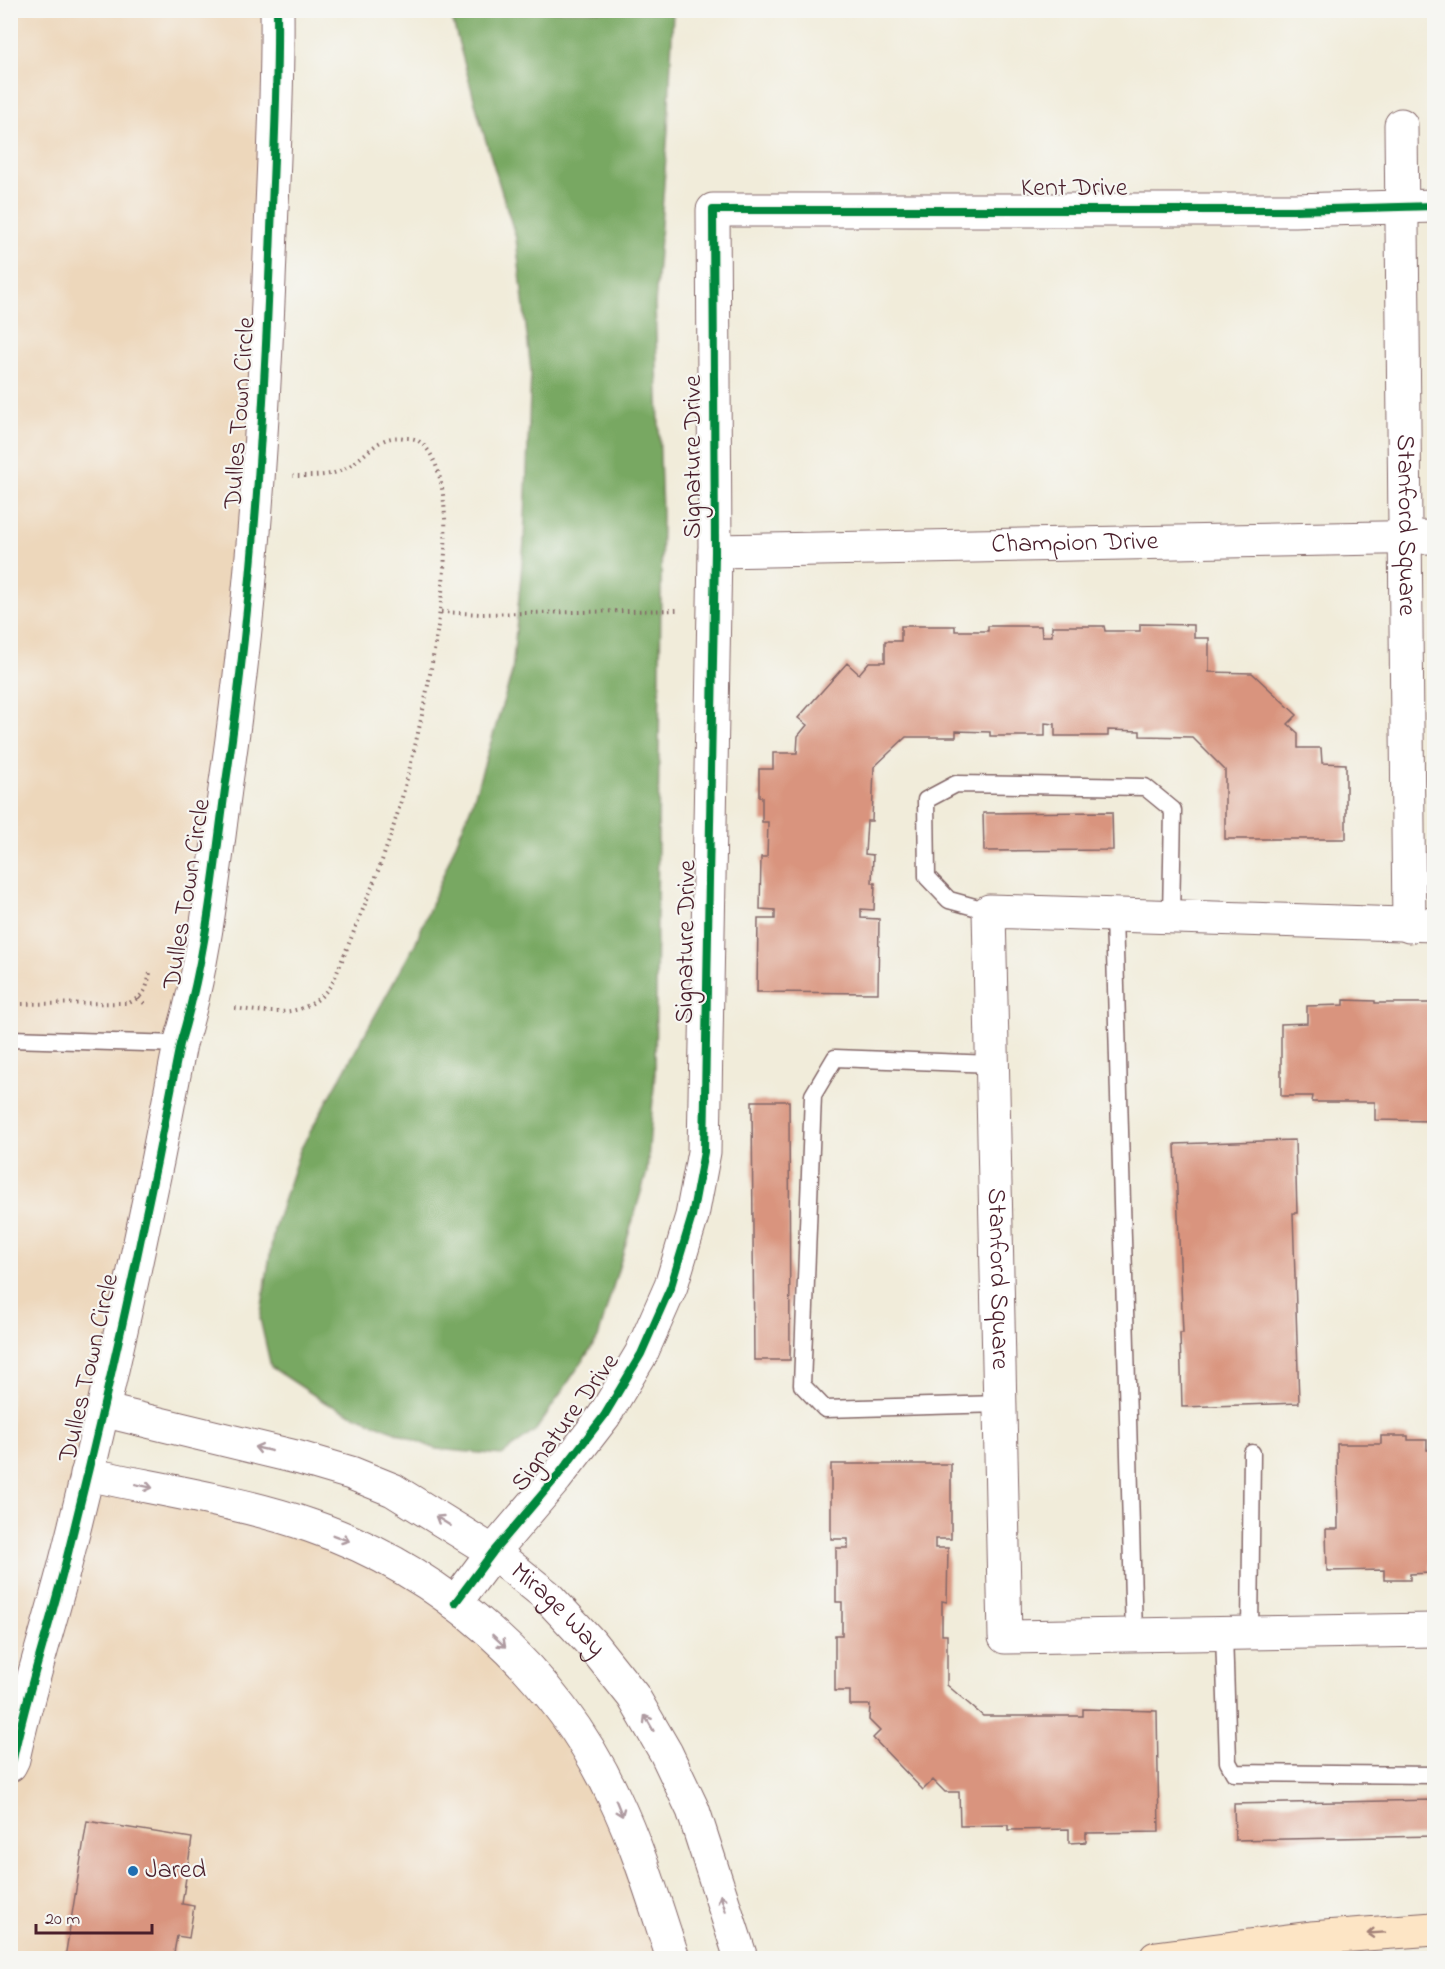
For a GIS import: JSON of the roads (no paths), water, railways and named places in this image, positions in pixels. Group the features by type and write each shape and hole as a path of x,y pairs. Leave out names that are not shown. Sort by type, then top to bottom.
{"main road":[{"path":"1156,1959 1311,1938 1434,1929"}],"street":[{"name":"Dulles Town Circle","path":"10,1765 69,1550 132,1284 180,1044 192,1006 208,915 237,709 259,476 270,292 277,10"},
{"name":"Stanford Square","path":"1401,125 1402,207 1420,537 1422,926 989,911 1005,1637 1434,1630"},
{"name":"Kent Drive","path":"713,210 1294,210 1434,206"},
{"name":"Signature Drive","path":"455,1603 493,1552 556,1478 604,1416 641,1354 671,1286 692,1216 704,1152 715,551 713,210"},
{"name":"Champion Drive","path":"715,551 1420,537"},
{"name":"Mirage Way","path":"102,1410 300,1458 351,1473 393,1490 493,1552 546,1595 590,1642 633,1696 666,1753 693,1810 741,1959"},
{"path":"87,1474 261,1511 312,1526 355,1543 420,1578 455,1603 504,1645 537,1679 583,1740 614,1796 641,1863 673,1959"}],"lane":[{"path":"989,911 950,900 927,877 926,800 956,784 1145,787 1173,810 1171,917"},
{"path":"1114,915 1134,1635"},
{"path":"10,1039 180,1044"},
{"path":"993,1064 835,1058 813,1095 802,1385 825,1409 1000,1404"},
{"path":"1252,1453 1228,1762 1234,1773 1434,1775"}],"place":[{"name":"Jared","path":"133,1871"}]}
